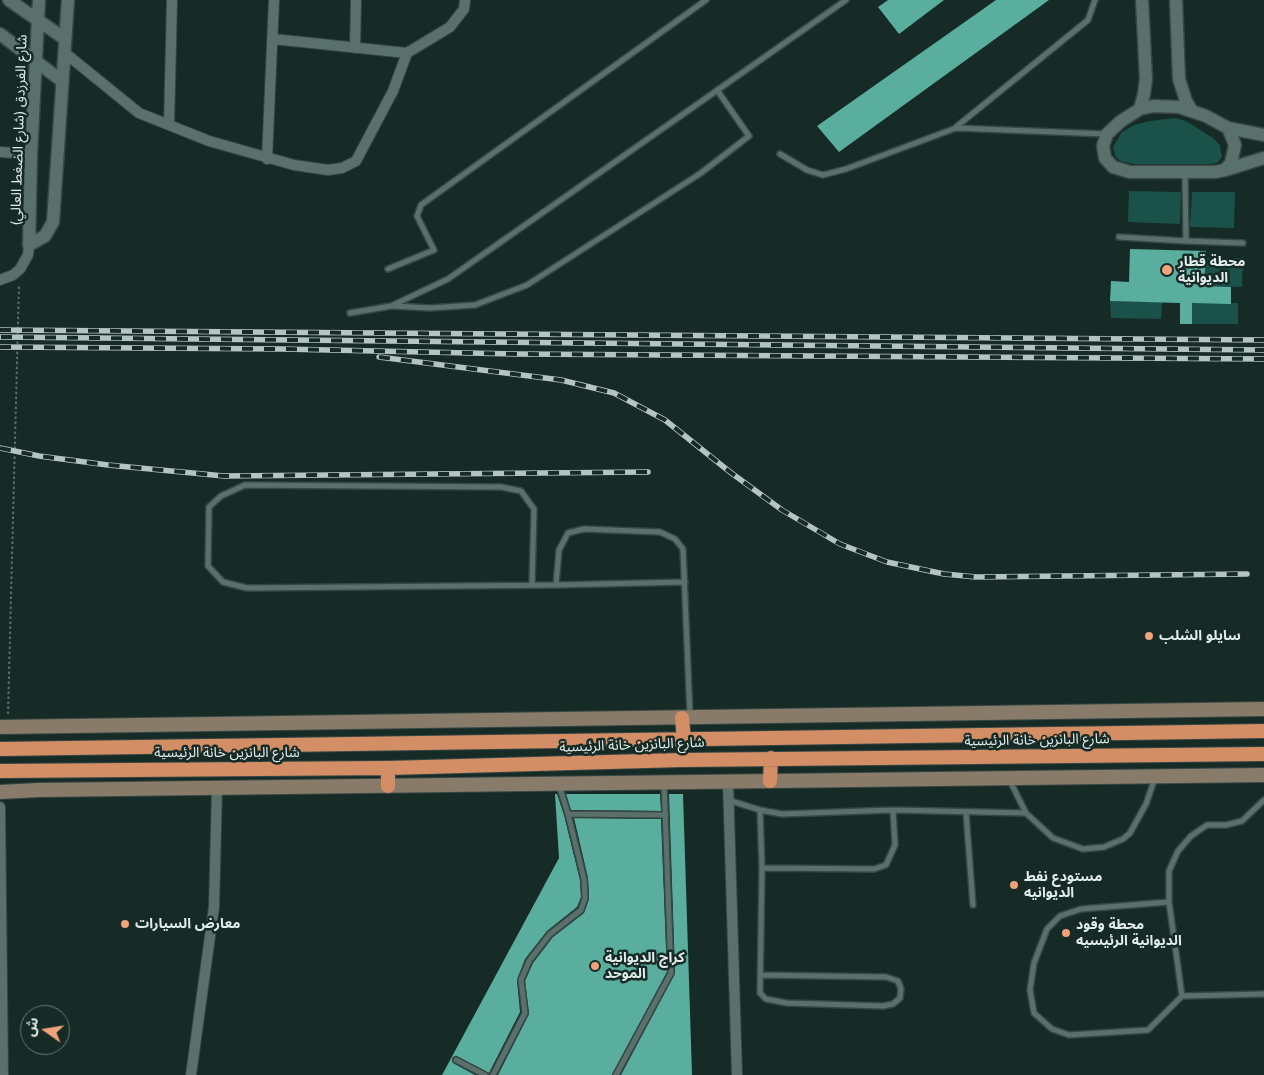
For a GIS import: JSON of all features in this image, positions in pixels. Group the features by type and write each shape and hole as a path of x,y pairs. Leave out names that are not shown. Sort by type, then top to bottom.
{"highway":[{"path":"684,740 686,718"},
{"name":"شارع البانزين خانة الرئيسية","path":"0,749 1264,731"},
{"name":"شارع البانزين خانة الرئيسية","path":"0,771 388,768 771,758 1264,754"},
{"path":"770,781 771,758"},
{"path":"388,768 388,786"}],"main road":[{"path":"4,727 1264,709"},
{"path":"0,792 1264,775"}],"street":[{"path":"9,0 65,40"},
{"name":"شارع الفرزدق (شارع الضغط العالي)","path":"29,245 31,154 40,0"},
{"name":"شارع الفرزدق (شارع الضغط العالي)","path":"29,245 45,236 53,222 68,0"},
{"path":"168,126 172,0"},
{"path":"267,159 274,0"},
{"path":"355,48 356,0"},
{"path":"273,39 407,53 450,27 464,9 465,0"},
{"path":"1140,109 1146,79 1142,0"},
{"path":"1176,0 1179,79 1186,101 1192,111"},
{"path":"0,34 62,81"},
{"path":"65,53 139,113 168,126 267,159 328,170 350,165 356,161 393,91 407,53"},
{"path":"1264,135 1228,128 1192,111 1166,106 1140,109 1120,121 1107,134 1103,146 1105,158 1118,170 1130,172 1225,170 1264,158"},
{"path":"1225,170 1231,163 1235,145 1228,128"},
{"path":"0,152 31,154"},
{"path":"0,280 20,270 28,255 29,245"},
{"path":"728,782 737,1075"},
{"path":"191,1075 214,907 216,788"},
{"path":"0,807 3,1075"}],"lane":[{"path":"388,269 434,250 417,216 421,205 706,0"},
{"path":"391,306 448,280 846,0"},
{"path":"780,154 807,170 823,175 846,170 956,128 1088,20 1095,0"},
{"path":"350,313 391,306 430,308 475,306 528,284 701,173 749,136 717,90"},
{"path":"956,128 1107,134"},
{"path":"1185,172 1186,241"},
{"path":"1119,237 1244,243"},
{"path":"532,584 534,509 521,491 501,486 245,485 221,496 209,507 208,566 223,582 247,588 685,582"},
{"path":"556,585 559,550 568,533 584,529 660,532 675,539 683,549 686,718"},
{"path":"1008,777 1026,813 1053,838 1083,849 1104,847 1123,839 1130,833 1146,804 1156,775"},
{"path":"616,1075 671,972 666,815 663,803 664,783"},
{"path":"493,1075 525,1013 521,980 529,961 550,934 581,910 585,898 584,879 568,814 558,784"},
{"path":"728,800 760,810 782,814 894,810 1026,813"},
{"path":"1182,996 1169,902 1169,871 1178,851 1191,836 1207,826 1226,825 1242,821 1264,800"},
{"path":"760,810 762,868 760,993 766,999 787,1003 883,1006 893,1004 900,998 901,989 898,981 886,977 761,975"},
{"path":"762,868 874,869 886,865 895,845 894,810"},
{"path":"966,813 973,904"},
{"path":"568,814 666,815"},
{"path":"1169,902 1081,909 1060,916 1047,929 1034,963 1030,990 1034,1013 1052,1029 1069,1035 1148,1030 1182,996 1264,994"},
{"path":"456,1060 485,1075"}],"path":[{"path":"4,727 20,270"}],"green space":[{"path":"1175,118 1186,121 1213,138 1220,145 1222,157 1217,163 1134,164 1120,161 1115,156 1113,147 1122,132 1134,125"},
{"path":"1129,191 1181,192 1180,224 1128,222"},
{"path":"1192,192 1235,192 1234,228 1190,227"},
{"path":"1205,258 1243,258 1242,287 1204,286"},
{"path":"1110,301 1162,302 1161,319 1111,318"},
{"path":"1192,303 1238,303 1238,324 1192,324"}],"building":[{"path":"888,0 944,0 899,34 878,7"},
{"path":"996,0 1049,0 839,152 817,126"},
{"name":"محطة قطار الديوانية","path":"1130,249 1206,251 1204,286 1231,287 1231,304 1192,303 1192,324 1180,324 1180,303 1110,301 1111,281 1129,282"},
{"path":"555,794 557,794 564,815 580,880 581,897 577,907 547,931 525,959 517,980 520,1012 489,1073 456,1056 452,1058 453,1063 475,1075 442,1075 559,858"},
{"path":"566,794 660,794 661,811 571,810"},
{"path":"669,794 683,794 692,1075 621,1075 675,973"},
{"path":"574,818 661,819 667,972 612,1075 498,1075 529,1014 525,981 533,963 553,937 584,913 589,899 588,878"}],"railway":[{"path":"0,330 1264,340"},
{"path":"1,337 1264,350"},
{"path":"0,347 281,349 516,354 1264,359"},
{"path":"379,357 561,380 614,393 665,420 730,472 782,510 840,544 887,562 944,574 976,577 1247,574"},
{"path":"0,448 39,456 108,465 224,476 648,472"}],"place":[{"name":"محطة قطار الديوانية","path":"1167,270"},
{"name":"سايلو الشلب","path":"1149,636"},
{"name":"مستودع نفط الديوانيه","path":"1014,885"},
{"name":"معارض السيارات","path":"125,924"},
{"name":"محطة وقود الديوانية الرئيسيه","path":"1066,933"},
{"name":"كراج الديوانية الموحد","path":"595,966"}]}
